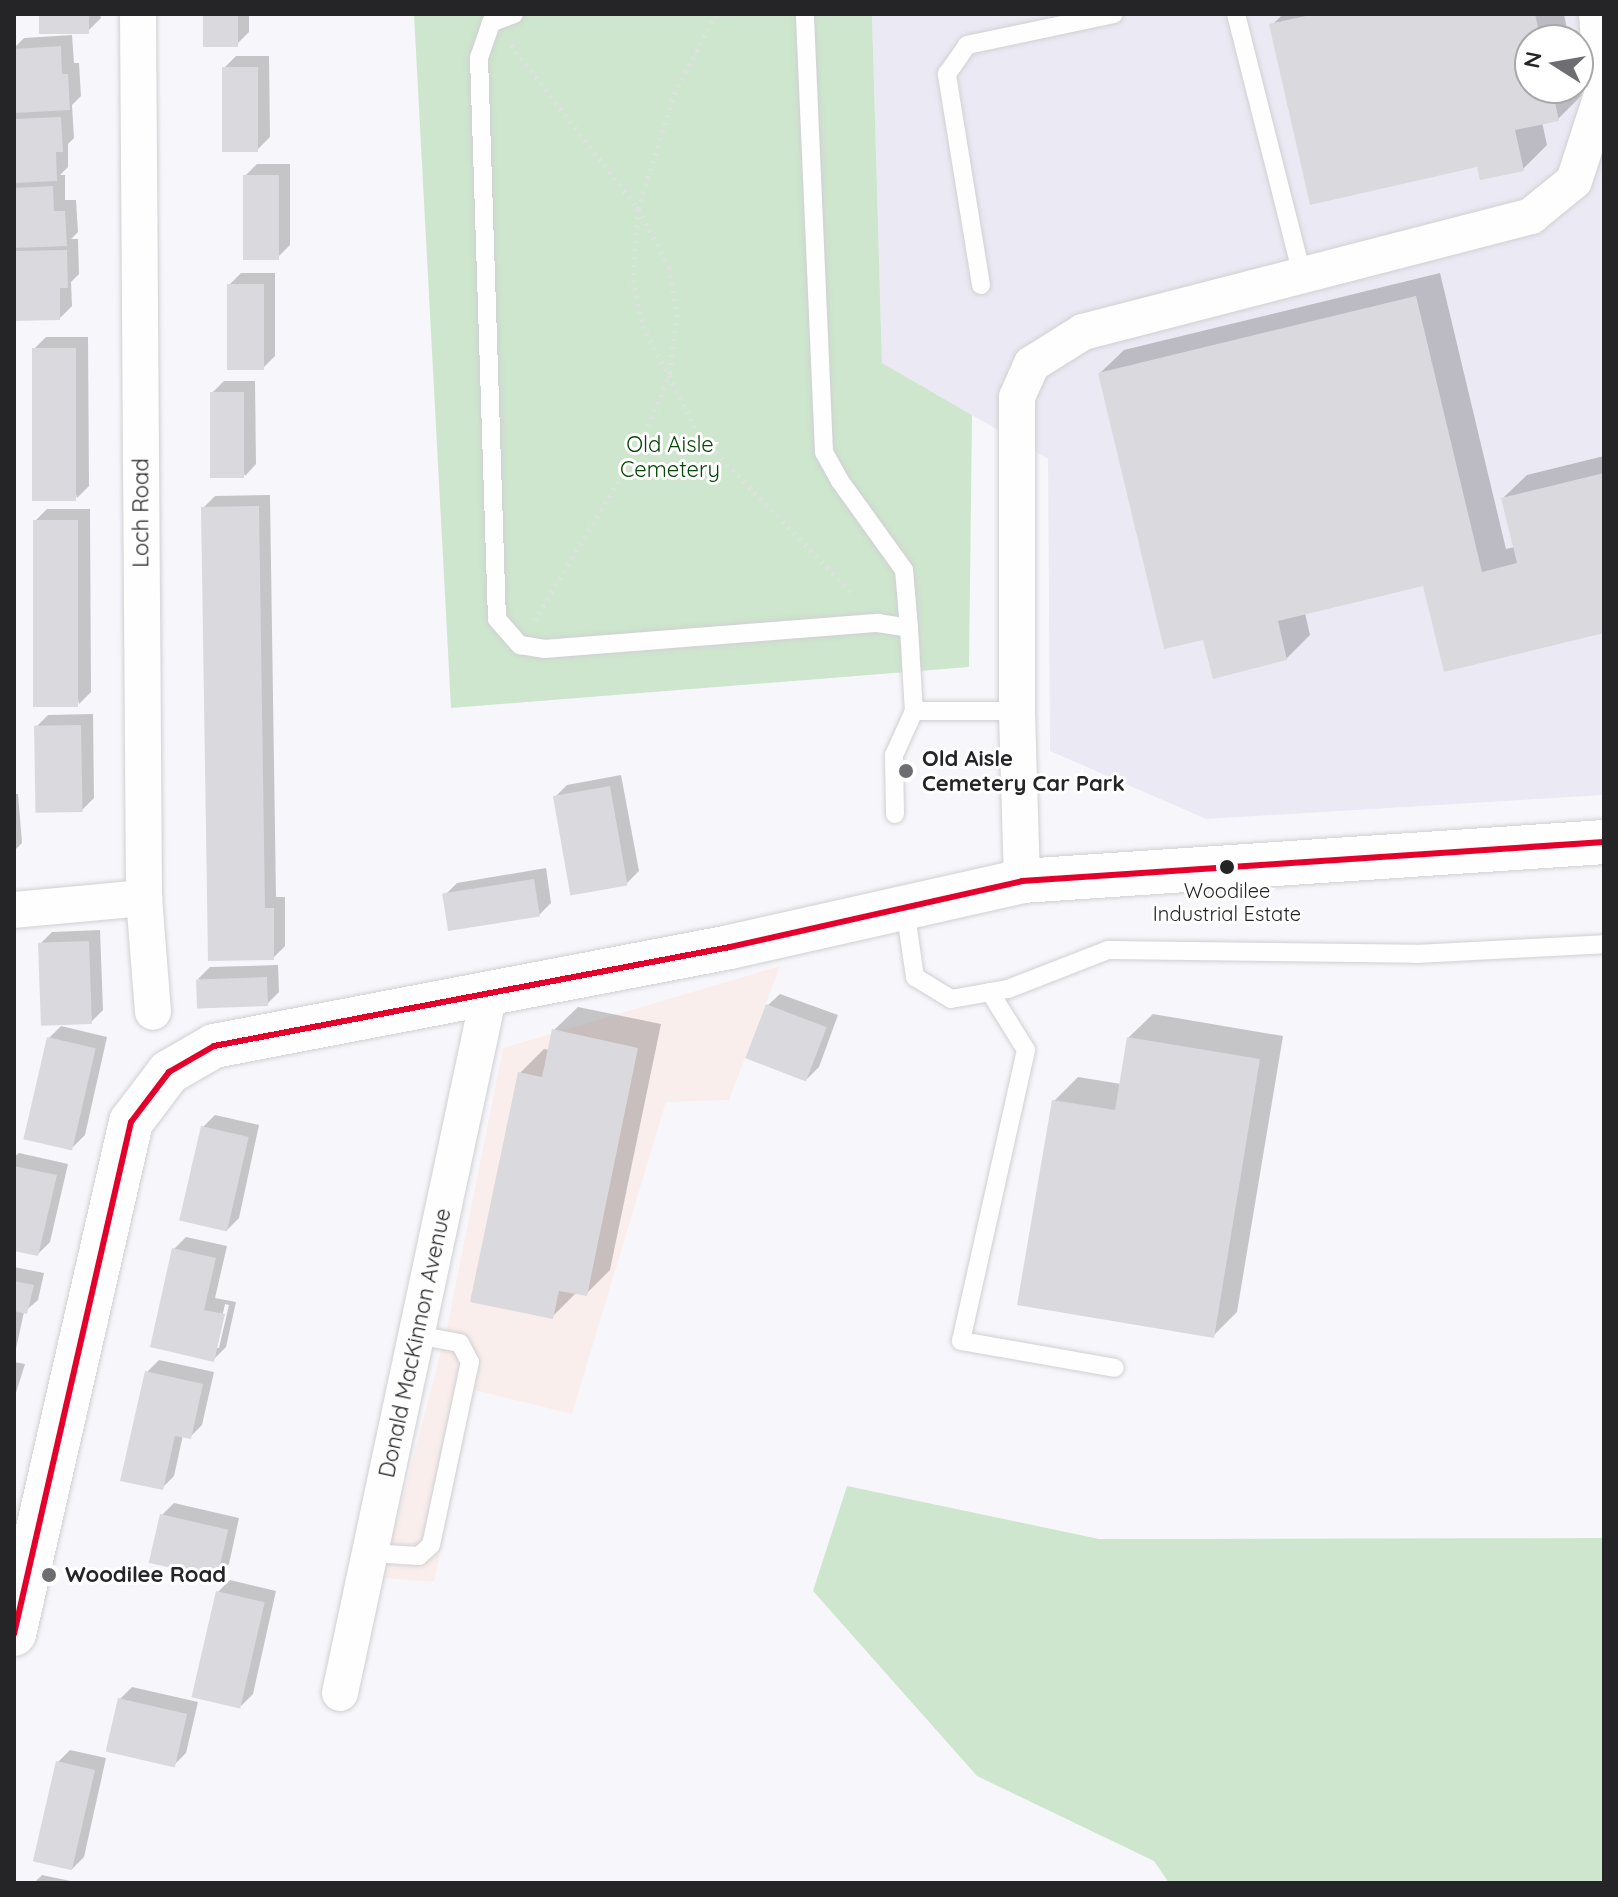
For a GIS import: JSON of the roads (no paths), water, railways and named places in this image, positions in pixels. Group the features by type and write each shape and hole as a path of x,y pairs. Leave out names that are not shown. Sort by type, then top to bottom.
{"street":[{"name":"Loch Road","path":"138,14 144,898 153,1012"},
{"path":"1022,881 1017,711 1017,397 1032,364 1083,332 1531,216 1574,181 1603,92 1597,14"},
{"path":"14,1634 131,1122 169,1072 214,1046 730,947 1022,881 1604,842"},
{"path":"14,910 144,898"},
{"name":"Donald MacKinnon Avenue","path":"340,1693 489,994"}],"lane":[{"path":"514,14 491,23 479,57 497,619 520,645 544,649 878,623 909,628"},
{"path":"805,14 824,452 840,481 904,570 914,711 894,755 895,814"},
{"path":"981,285 947,74 967,45 1114,14"},
{"path":"1236,14 1302,275"},
{"path":"914,711 1017,711"},
{"path":"905,908 915,977 951,999 1008,989 1108,950 1416,954 1604,944"},
{"path":"990,992 1026,1050 961,1341 1115,1368"},
{"path":"370,1553 419,1556 431,1545 467,1377 470,1362 460,1343 416,1335"}],"place":[{"name":"Old Aisle Cemetery Car Park","path":"906,771"},
{"name":"Woodilee Industrial Estate","path":"1227,867"},
{"name":"Woodilee Road","path":"49,1575"}],"park label":[{"name":"Old Aisle Cemetery","path":"670,456"}]}
